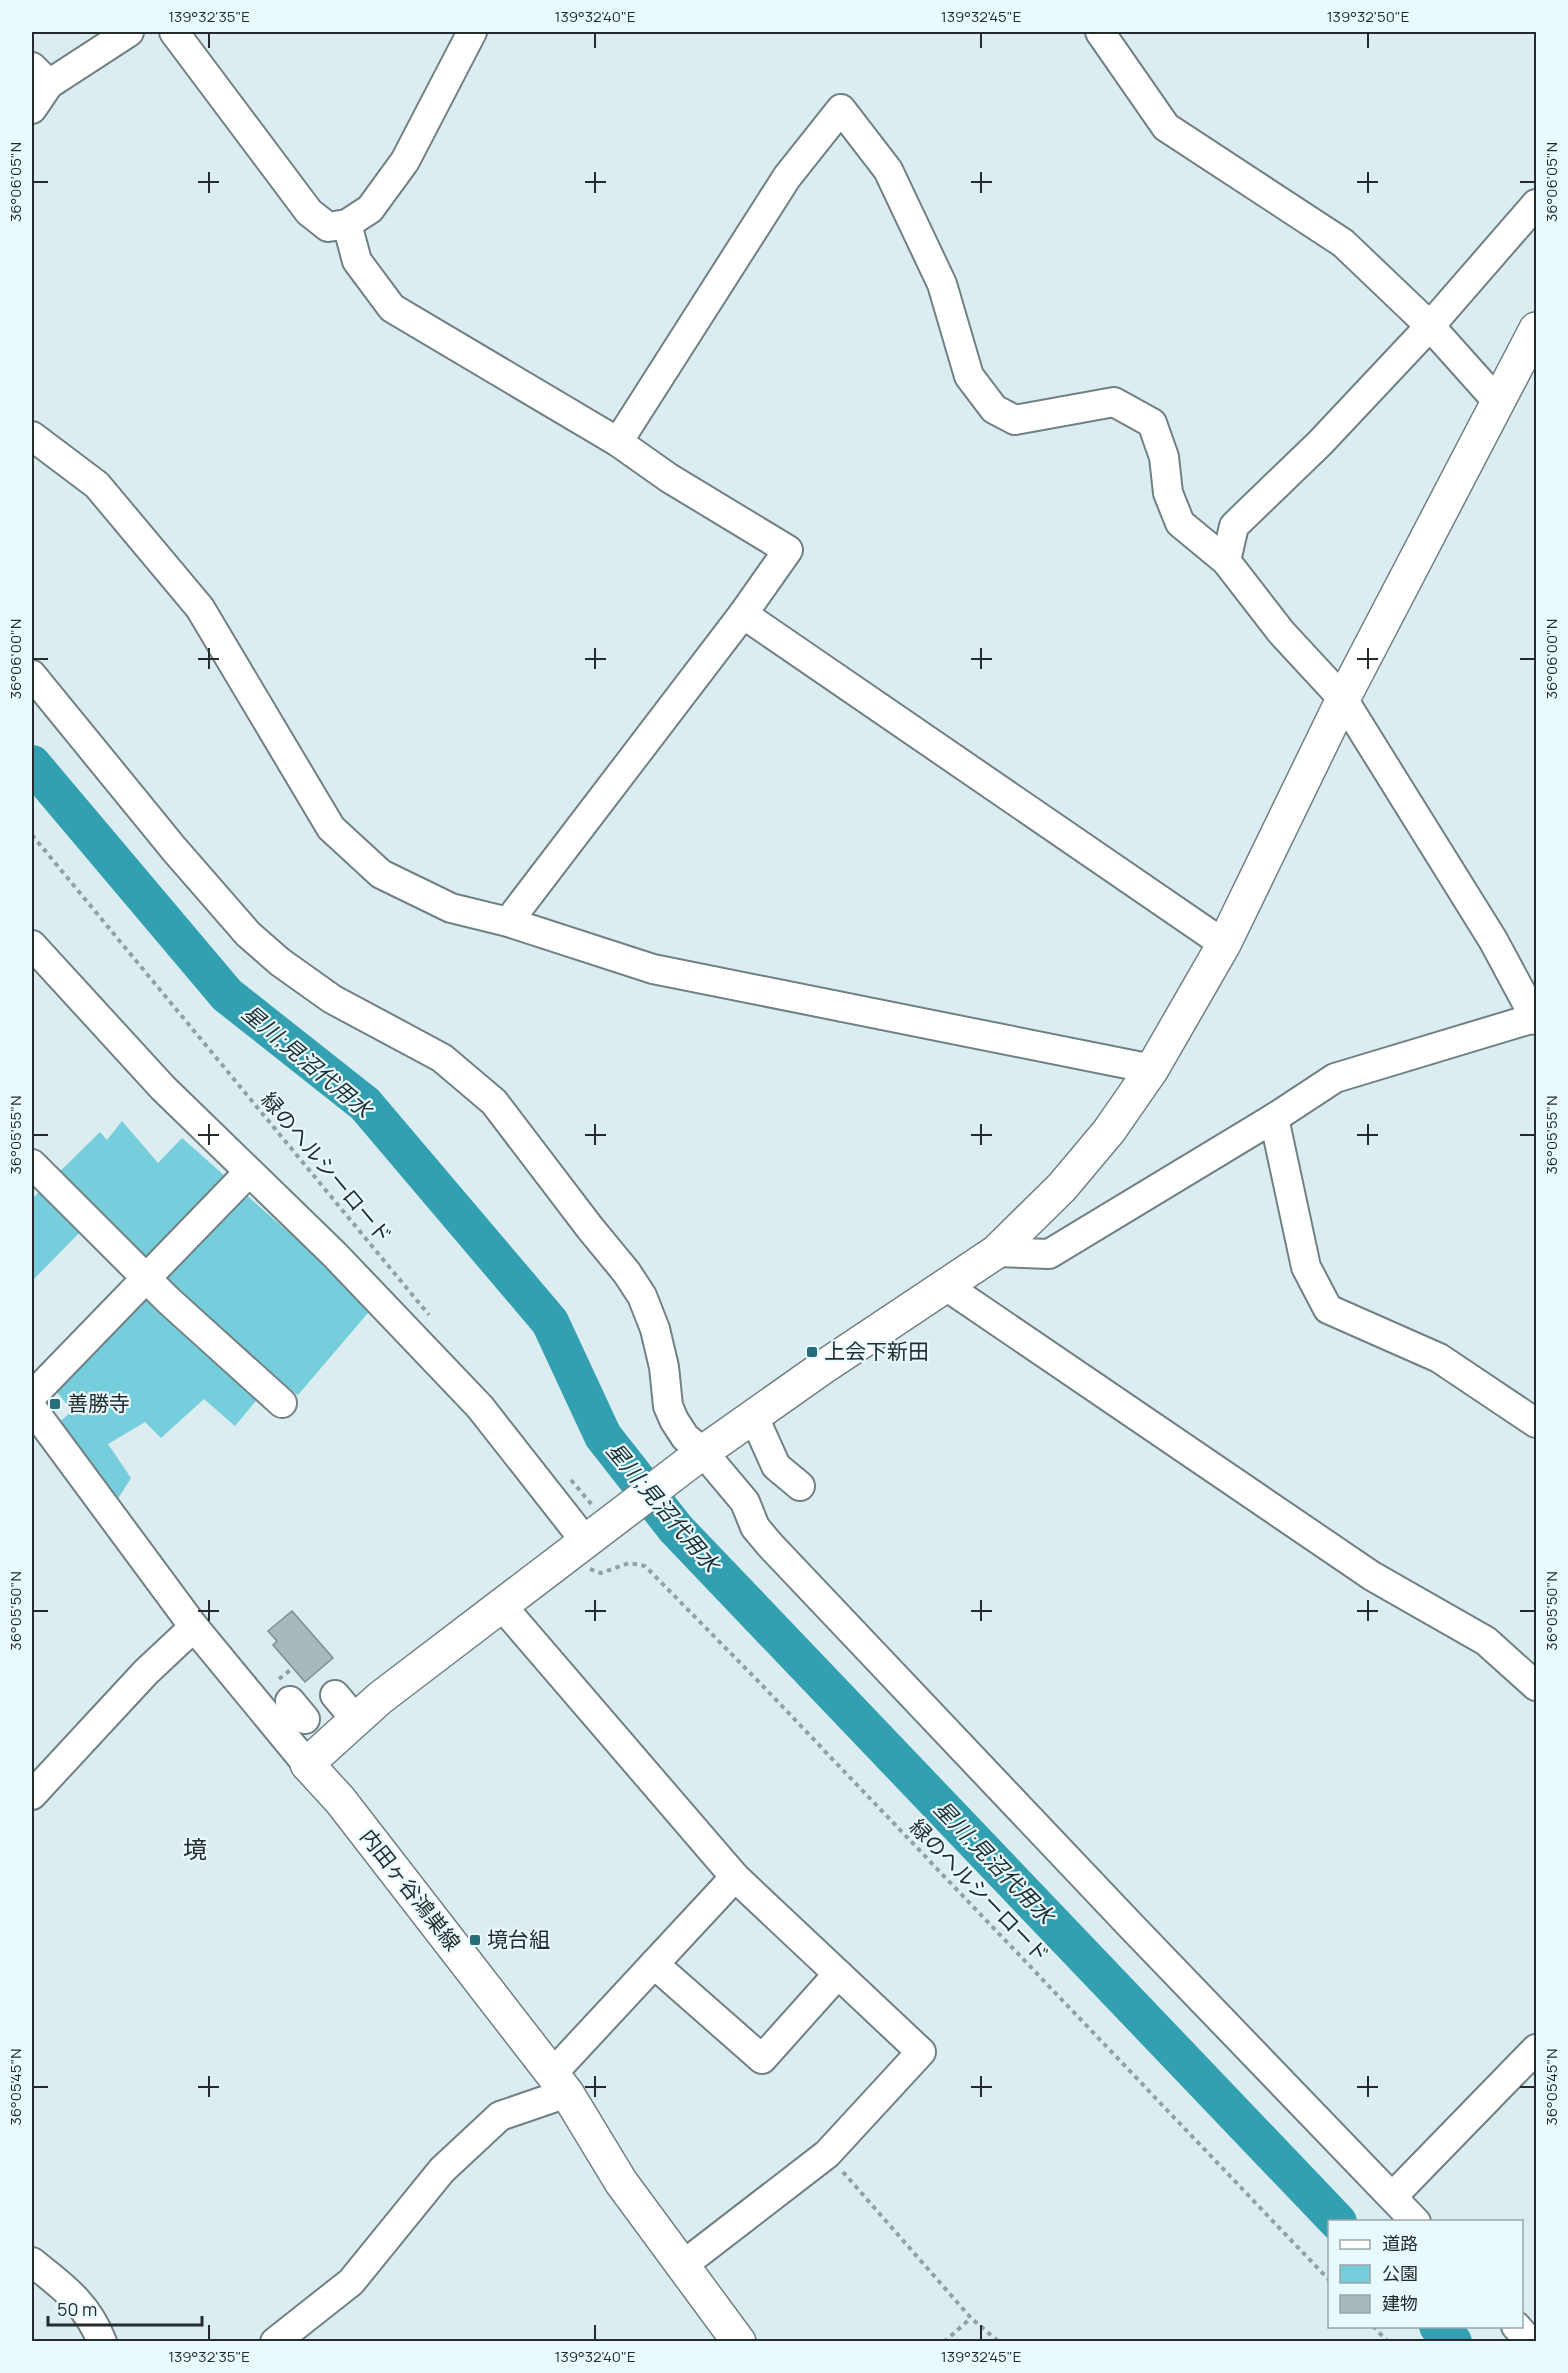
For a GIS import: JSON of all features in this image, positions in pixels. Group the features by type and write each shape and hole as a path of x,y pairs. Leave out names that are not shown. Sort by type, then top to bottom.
{"main road":[{"path":"307,1764 381,1698 598,1535 690,1462 822,1368 996,1252 1062,1187 1109,1131 1152,1069 1224,944 1343,699 1536,329"},
{"name":"内田ヶ谷鴻巣線","path":"307,1764 347,1809 560,2083 621,2182 739,2342"}],"street":[{"path":"32,109 40,75 129,32"},
{"path":"174,32 309,212 328,227 347,224 370,209 405,160 472,32"},
{"path":"1100,32 1166,127 1343,243 1430,326 1498,402"},
{"path":"618,442 787,177 841,110 888,170 942,284 969,376 994,409 1015,420 1114,402 1152,423 1164,457 1168,493 1180,523 1226,561 1281,632 1343,699 1493,940 1535,1019 1335,1078 1274,1118 1049,1254 996,1252"},
{"path":"1226,561 1234,526 1320,443 1430,326 1536,204"},
{"path":"347,224 357,261 392,308 618,442 669,478 788,550 743,614 508,922"},
{"path":"32,436 96,485 200,608 331,828 381,874 451,908 508,922 653,969 1152,1069"},
{"path":"743,614 1224,944"},
{"path":"32,675 174,849 248,934 280,962 332,999 442,1058 494,1102 627,1273 642,1296 661,1348 668,1406 688,1441 690,1462 745,1502 755,1527 770,1545 1133,1928 1414,2220"},
{"path":"32,945 163,1088 335,1254 598,1535"},
{"path":"1274,1118 1306,1267 1328,1309 1438,1358 1536,1423"},
{"path":"32,1164 147,1278 282,1402"},
{"path":"32,1396 249,1172"},
{"path":"946,1286 1371,1576 1486,1641 1536,1686"},
{"path":"32,1408 194,1627 242,1665 285,1706 307,1764"},
{"path":"754,1417 776,1466 800,1485"},
{"path":"502,1606 735,1877 921,2052 827,2154 682,2265"},
{"path":"32,1795 146,1672 194,1627"},
{"path":"343,1689 356,1720"},
{"path":"275,2342 351,2282 442,2170 500,2116 560,2083 654,1964 735,1877"},
{"path":"654,1964 762,2059 838,1974"},
{"path":"1393,2196 1536,2049"},
{"path":"32,2262 77,2299 94,2322 102,2342"},
{"path":"1518,2328 1530,2342"}],"path":[{"name":"緑のヘルシーロード","path":"32,835 435,1323"},
{"path":"564,1473 598,1535"},
{"name":"緑のヘルシーロード","path":"598,1535 596,1573 629,1563 645,1566 759,1682 1328,2280"},
{"path":"827,2154 971,2318 999,2342"},
{"path":"944,2342 971,2318"},
{"path":"1375,2328 1388,2342"}],"green space":[{"path":"122,1121 158,1163 182,1138 373,1307 298,1395 275,1378 235,1426 204,1399 161,1438 145,1422 108,1444 131,1478 114,1505 56,1425 72,1411 53,1387 152,1291 85,1227 32,1281 32,1199 100,1132 107,1140"}],"building":[{"path":"292,1611 333,1658 305,1682 273,1645 277,1641 268,1631"}],"waterway":[{"name":"星川;見沼代用水","path":"32,764 227,995 365,1104 550,1322 603,1436 676,1529 1336,2220"},
{"name":"星川;見沼代用水","path":"1440,2328 1453,2342"}],"place":[{"name":"上会下新田","path":"812,1352"},
{"name":"善勝寺","path":"55,1404"},
{"name":"境台組","path":"475,1940"}],"district":[{"name":"境","path":"195,1850"}]}
